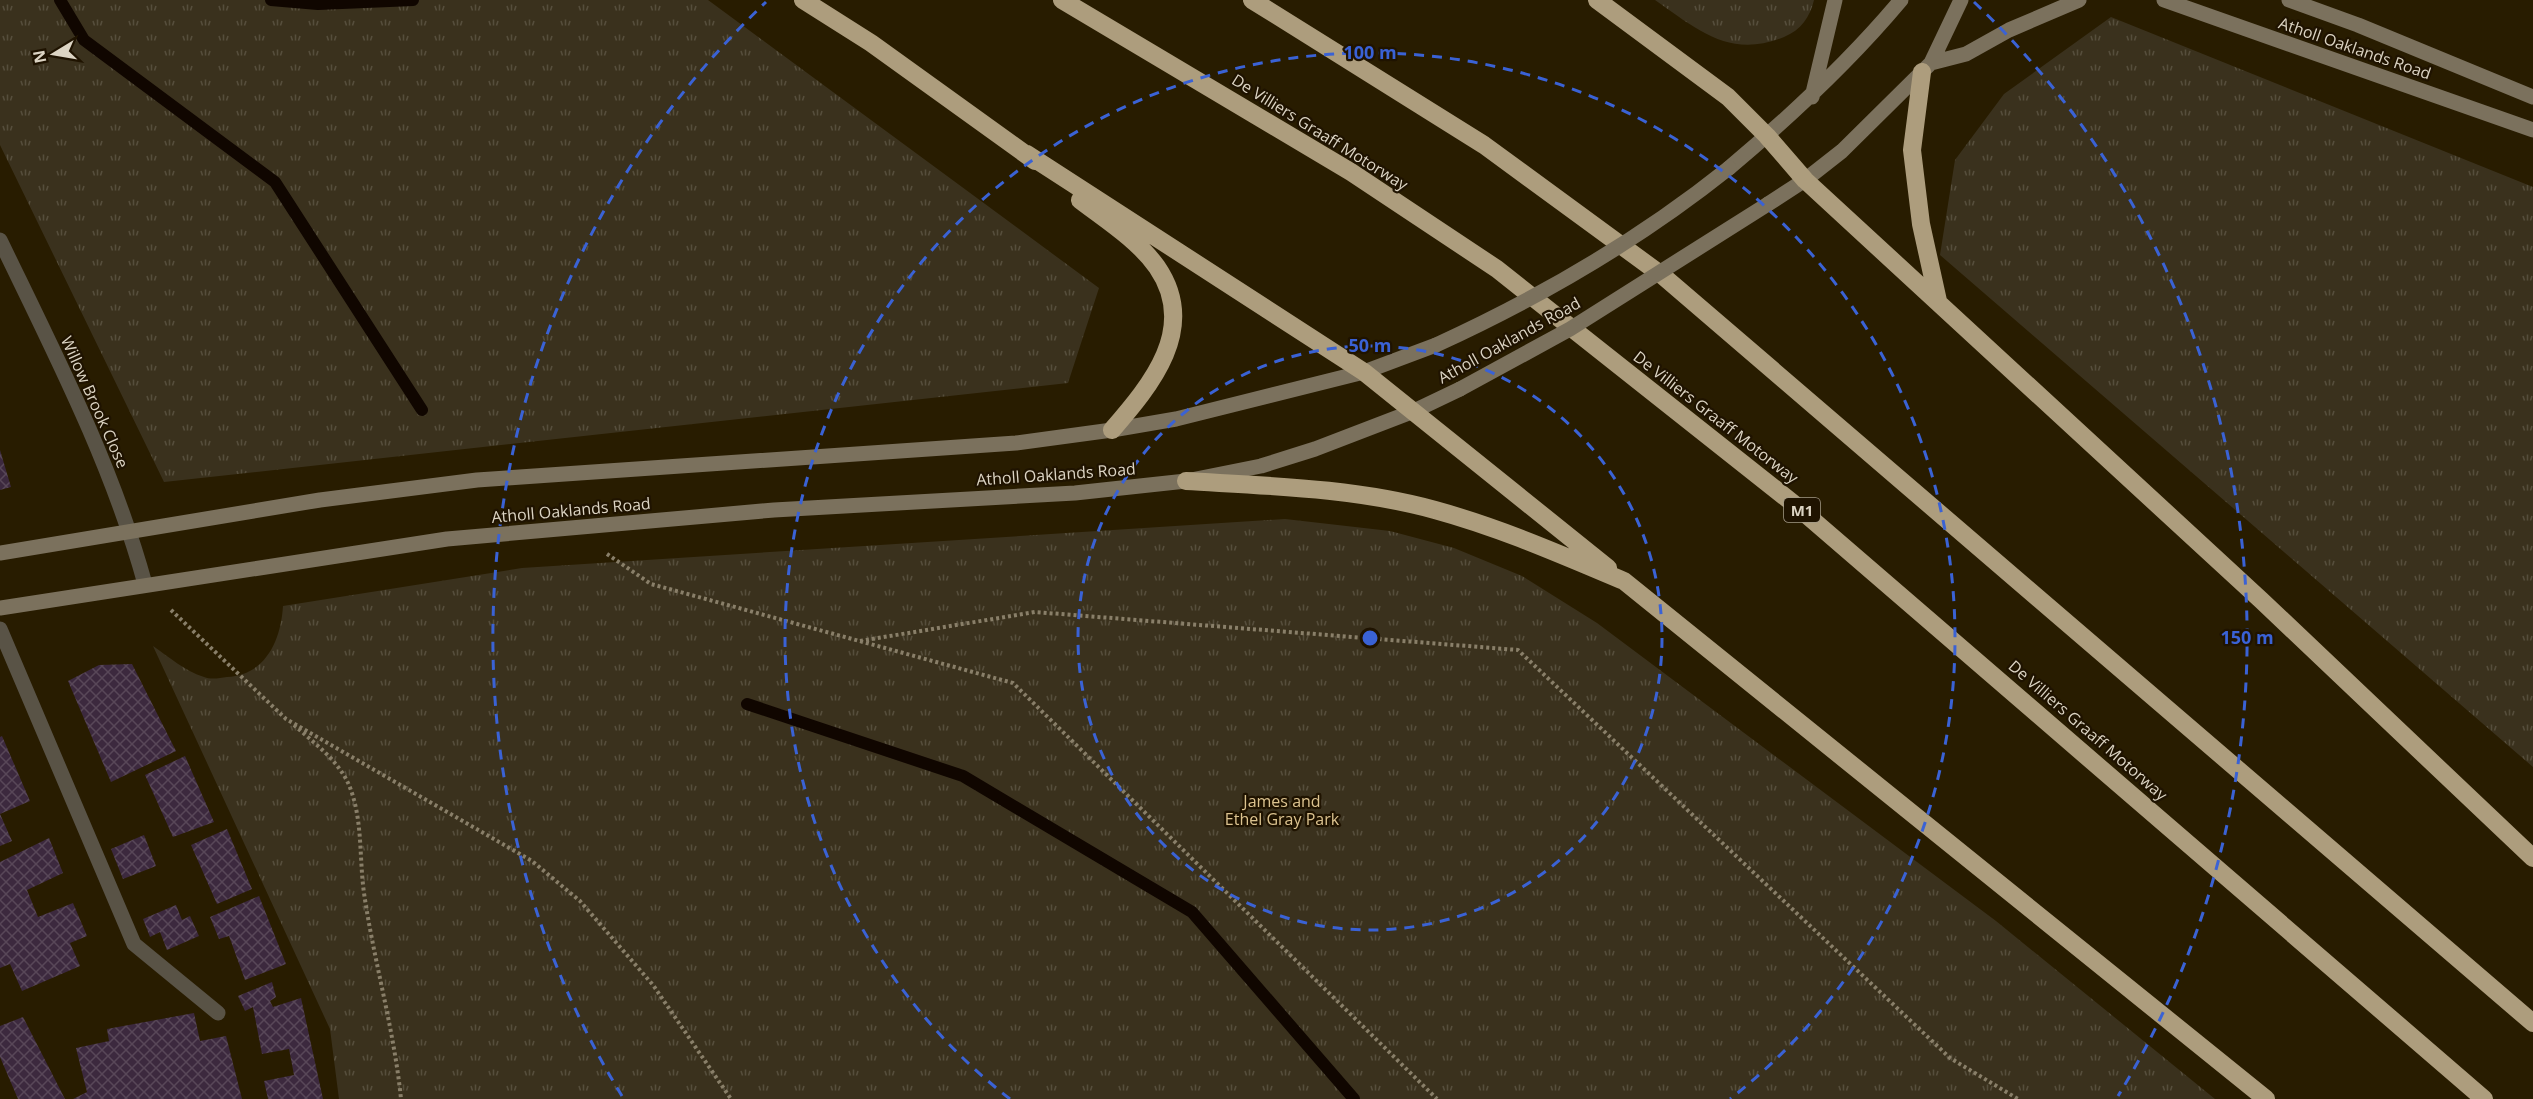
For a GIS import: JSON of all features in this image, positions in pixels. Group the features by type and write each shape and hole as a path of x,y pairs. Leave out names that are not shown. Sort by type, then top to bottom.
{"highway":[{"path":"803,0 871,43 1027,154 1364,372 2266,1099"},
{"name":"De Villiers Graaff Motorway","path":"1062,0 1352,172 1497,269 1794,504 2484,1099"},
{"path":"1252,0 1484,145 1663,276 2533,1023"},
{"path":"1597,0 1728,97 1767,136 1805,180 1938,301 2533,858"},
{"path":"1926,67 1912,150 1921,224 1938,301"},
{"path":"1027,154 1071,193 1132,240 1157,267 1167,288 1173,331 1161,365 1147,390 1112,430"},
{"path":"1186,481 1351,493 1433,510 1501,530 1624,581"}],"street":[{"path":"1812,97 1835,0"},
{"name":"Atholl Oaklands Road","path":"0,553 320,500 477,480 1016,444 1176,419 1364,372 1436,345 1501,315 1588,267 1683,205 1812,97 1865,44 1901,0"},
{"name":"Atholl Oaklands Road","path":"0,608 447,539 774,510 1075,493 1186,481 1272,462 1359,434 1460,389 1570,329 1805,180 1842,151 1926,67 1961,0"},
{"path":"1926,67 1966,54 2009,30 2079,0"},
{"name":"Atholl Oaklands Road","path":"2164,0 2533,130"},
{"name":"Atholl Oaklands Road","path":"2289,0 2358,25 2533,97"}],"lane":[{"name":"Willow Brook Close","path":"0,240 72,391 130,530 145,584"},
{"path":"0,629 134,944 218,1013"}],"path":[{"path":"567,528 651,584 1013,683 1437,1099"},
{"path":"145,584 286,719 331,757 349,785 360,831 364,892 398,1064 401,1099"},
{"path":"860,641 1035,612 1518,650 1950,1059 2018,1099"},
{"path":"286,719 532,861 580,901 653,985 731,1099"}],"green space":[{"path":"0,0 708,0 1099,288 1068,383 164,482 0,145"},
{"path":"1655,0 1814,0 1807,17 1795,31 1765,43 1747,45 1731,43 1700,31"},
{"path":"2111,17 2533,187 2533,767 1940,255 1955,160 2004,94"},
{"name":"James and Ethel Gray Park","path":"1285,519 1390,531 1454,548 1522,576 1597,623 1996,921 2215,1099 339,1099 330,1029 153,646 190,671 213,679 241,675 261,663 275,643 283,606 522,568"}],"building":[{"path":"0,450 11,487 0,490"},
{"path":"132,664 176,751 111,782 68,681 99,665"},
{"path":"2,736 30,801 0,814 0,737"},
{"path":"185,756 214,822 173,837 145,775"},
{"path":"0,814 12,841 0,846"},
{"path":"227,829 252,889 217,904 191,845"},
{"path":"144,835 156,866 123,879 111,849"},
{"path":"49,838 63,873 27,890 38,917 73,903 87,936 70,943 80,966 22,991 10,964 0,968 0,862"},
{"path":"259,896 286,964 245,980 229,936 219,939 210,917"},
{"path":"176,905 182,920 190,916 199,936 167,950 160,932 150,937 143,919"},
{"path":"272,982 276,997 270,1001 273,1007 301,998 323,1099 268,1099 264,1081 294,1075 289,1049 262,1054 253,1007 245,1011 238,996"},
{"path":"194,1013 200,1041 226,1036 242,1099 73,1099 87,1092 76,1048 109,1041 107,1029"},
{"path":"23,1017 65,1099 18,1099 0,1057 0,1026"}],"waterway":[{"path":"60,0 84,40 275,182 422,410"},
{"path":"271,0 318,4 413,0"},
{"path":"747,704 963,776 1192,912 1354,1099"}]}
